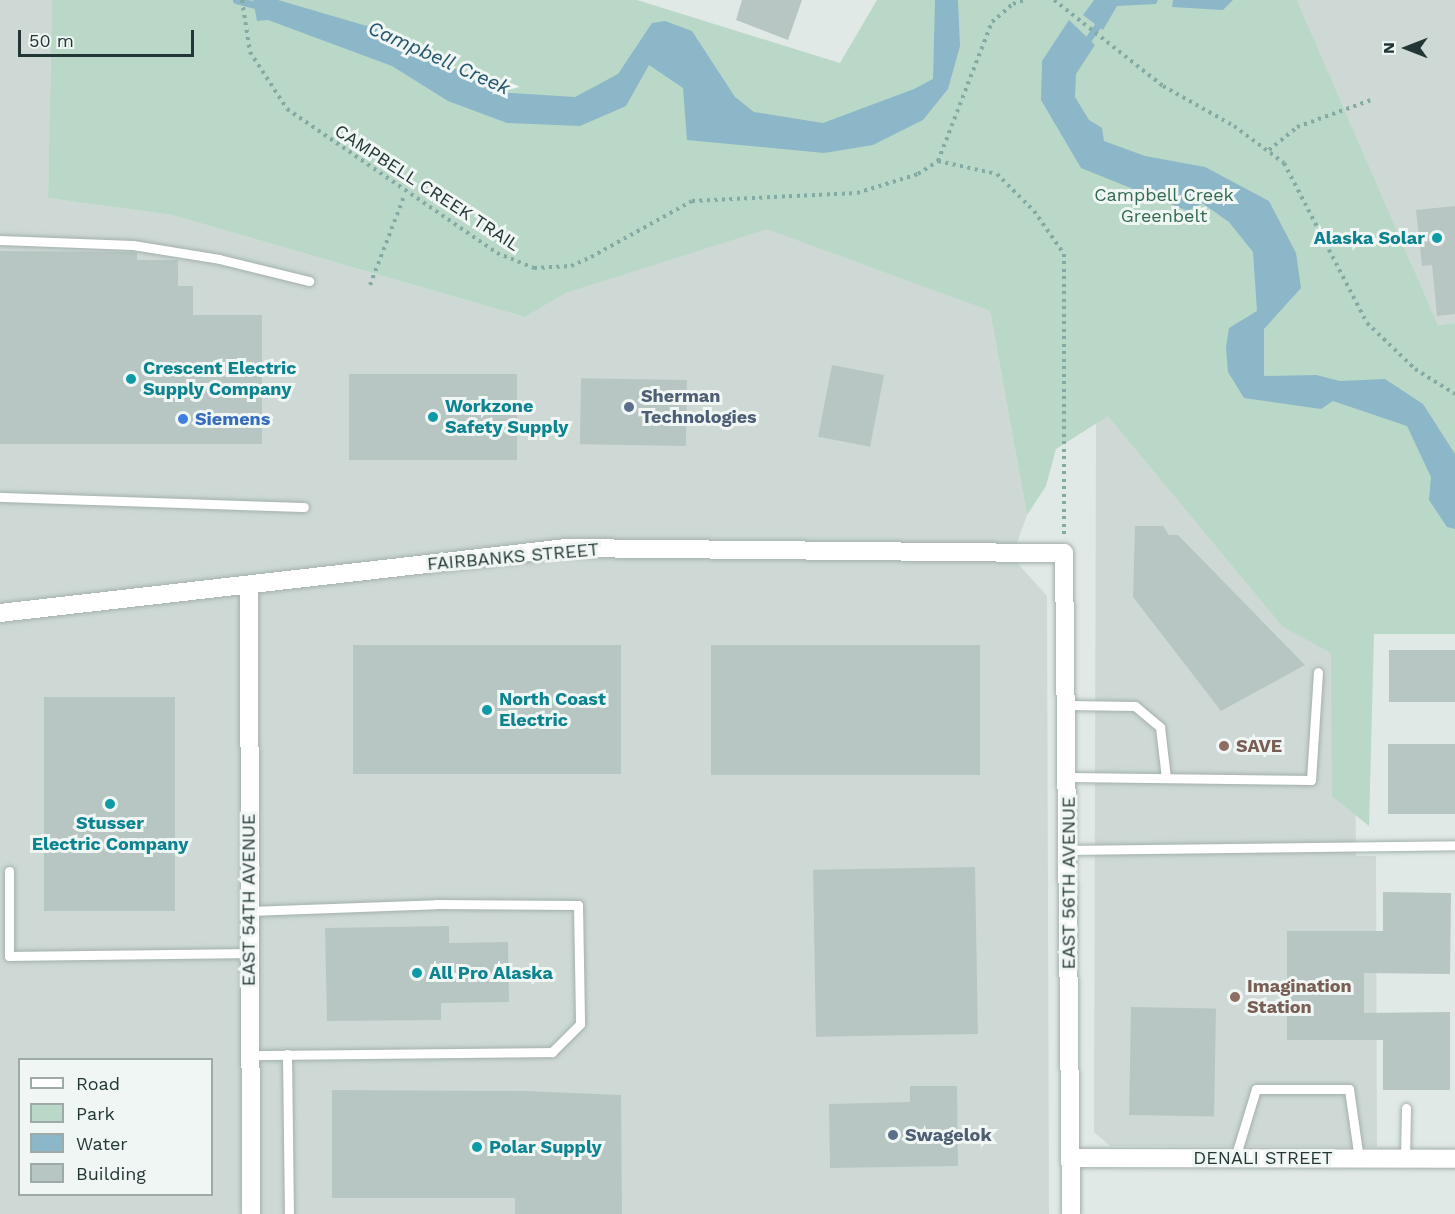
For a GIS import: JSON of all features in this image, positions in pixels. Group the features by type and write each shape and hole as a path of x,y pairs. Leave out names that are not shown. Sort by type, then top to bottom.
{"street":[{"name":"FAIRBANKS STREET","path":"0,613 566,548 1064,553"},
{"name":"EAST 56TH AVENUE","path":"1064,553 1069,777 1071,1214"},
{"name":"EAST 54TH AVENUE","path":"249,585 251,1214"},
{"name":"DENALI STREET","path":"1072,1158 1455,1159"}],"lane":[{"path":"0,240 133,245 219,259 309,281"},
{"path":"0,497 304,507"},
{"path":"1069,777 1311,780 1318,672"},
{"path":"1068,705 1136,706 1160,728 1166,778"},
{"path":"1069,850 1455,845"},
{"path":"9,871 9,956 249,953"},
{"path":"249,911 436,904 578,905 580,1024 552,1052 249,1055"},
{"path":"287,1054 289,1214"},
{"path":"1235,1158 1256,1089 1349,1089 1359,1159"},
{"path":"1405,1159 1406,1108"}],"path":[{"name":"CAMPBELL CREEK TRAIL","path":"242,0 250,52 287,109 405,194 514,262 534,268 571,266 692,201 857,193 918,174 938,161"},
{"path":"1024,0 1013,4 993,22 966,99 938,161 997,174 1034,211 1064,254 1064,553"},
{"path":"1054,0 1070,10 1121,55 1163,86 1269,150 1284,163 1303,196 1331,258 1367,323 1415,369 1455,394"},
{"path":"1269,150 1297,127 1374,99"},
{"path":"370,285 405,194"}],"shaded area":[{"path":"0,0 52,0 48,198 172,215 525,317 566,293 767,228 990,311 1027,515 1012,557 1047,596 1049,1214 0,1214"},
{"path":"1297,0 1455,0 1455,323 1438,325"},
{"path":"1117,410 1354,635 1356,856 1376,856 1377,1147 1110,1146 1094,1132 1096,423"}],"green space":[{"name":"Campbell Creek Greenbelt","path":"52,0 637,0 840,63 877,0 1297,0 1438,325 1455,323 1455,634 1374,634 1369,826 1332,796 1331,653 1283,627 1108,416 1056,449 1046,486 1027,515 990,311 767,229 566,293 525,317 172,215 48,198"}],"water":[{"path":"253,0 278,0 401,36 495,92 575,97 618,74 652,23 665,21 692,31 735,97 754,112 823,123 914,89 933,79 935,0 958,0 960,46 948,89 923,120 873,145 824,153 687,140 683,88 649,65 626,106 580,126 507,123 448,101 392,66 268,20 257,21"},
{"path":"1094,0 1158,0 1156,4 1117,6 1103,30 1083,15"},
{"path":"1173,0 1233,0 1223,10 1172,7"},
{"path":"1069,20 1095,45 1076,74 1075,97 1089,120 1102,128 1104,141 1145,156 1205,167 1269,201 1296,253 1301,288 1264,329 1264,376 1316,375 1340,381 1385,379 1423,404 1455,454 1455,529 1447,527 1429,500 1431,477 1407,426 1333,401 1321,409 1244,398 1228,372 1226,347 1229,328 1257,311 1253,252 1229,222 1202,203 1188,211 1081,168 1041,100 1042,61"}],"building":[{"path":"742,0 802,0 788,40 736,20"},
{"name":"Alaska Solar","path":"1455,206 1455,314 1437,316 1432,265 1422,266 1416,210"},
{"name":"Crescent Electric Supply Company","path":"0,251 132,252 137,253 137,260 178,260 178,286 193,286 193,315 262,315 262,444 0,444"},
{"path":"832,365 884,375 870,447 818,437"},
{"name":"Workzone Safety Supply","path":"349,374 517,374 517,460 349,460"},
{"path":"581,378 687,380 686,446 580,444"},
{"path":"1135,526 1163,526 1169,535 1178,535 1305,665 1221,711 1133,597"},
{"name":"North Coast Electric","path":"353,645 621,645 621,774 353,774"},
{"path":"711,645 980,645 980,775 711,775"},
{"path":"1389,650 1455,650 1455,702 1389,702"},
{"name":"Stusser Electric Company","path":"44,697 175,697 175,911 44,911"},
{"path":"1388,744 1455,744 1455,814 1388,814"},
{"path":"975,867 978,1034 816,1037 813,870"},
{"path":"1383,892 1451,893 1450,974 1364,973 1364,1013 1450,1012 1450,1090 1383,1090 1383,1040 1287,1040 1287,931 1383,931"},
{"name":"All Pro Alaska","path":"449,926 449,943 508,942 509,1002 441,1003 441,1020 327,1021 325,928"},
{"name":"Imagination Station","path":"1131,1007 1216,1008 1214,1116 1129,1115"},
{"name":"Swagelok","path":"910,1086 957,1086 958,1166 830,1168 829,1104 910,1102"},
{"name":"Polar Supply","path":"332,1090 525,1091 621,1095 622,1214 515,1214 515,1198 332,1198"}],"waterway":[{"name":"Campbell Creek","path":"236,0 262,7"},
{"name":"Campbell Creek","path":"1084,45 1102,19"}],"place":[{"name":"Alaska Solar","path":"1437,238"},
{"name":"Crescent Electric Supply Company","path":"131,379"},
{"name":"Sherman Technologies","path":"629,407"},
{"name":"Workzone Safety Supply","path":"433,417"},
{"name":"Siemens","path":"183,419"},
{"name":"North Coast Electric","path":"487,710"},
{"name":"SAVE","path":"1224,746"},
{"name":"Stusser Electric Company","path":"110,804"},
{"name":"All Pro Alaska","path":"417,973"},
{"name":"Imagination Station","path":"1235,997"},
{"name":"Swagelok","path":"893,1135"},
{"name":"Polar Supply","path":"477,1147"}]}
